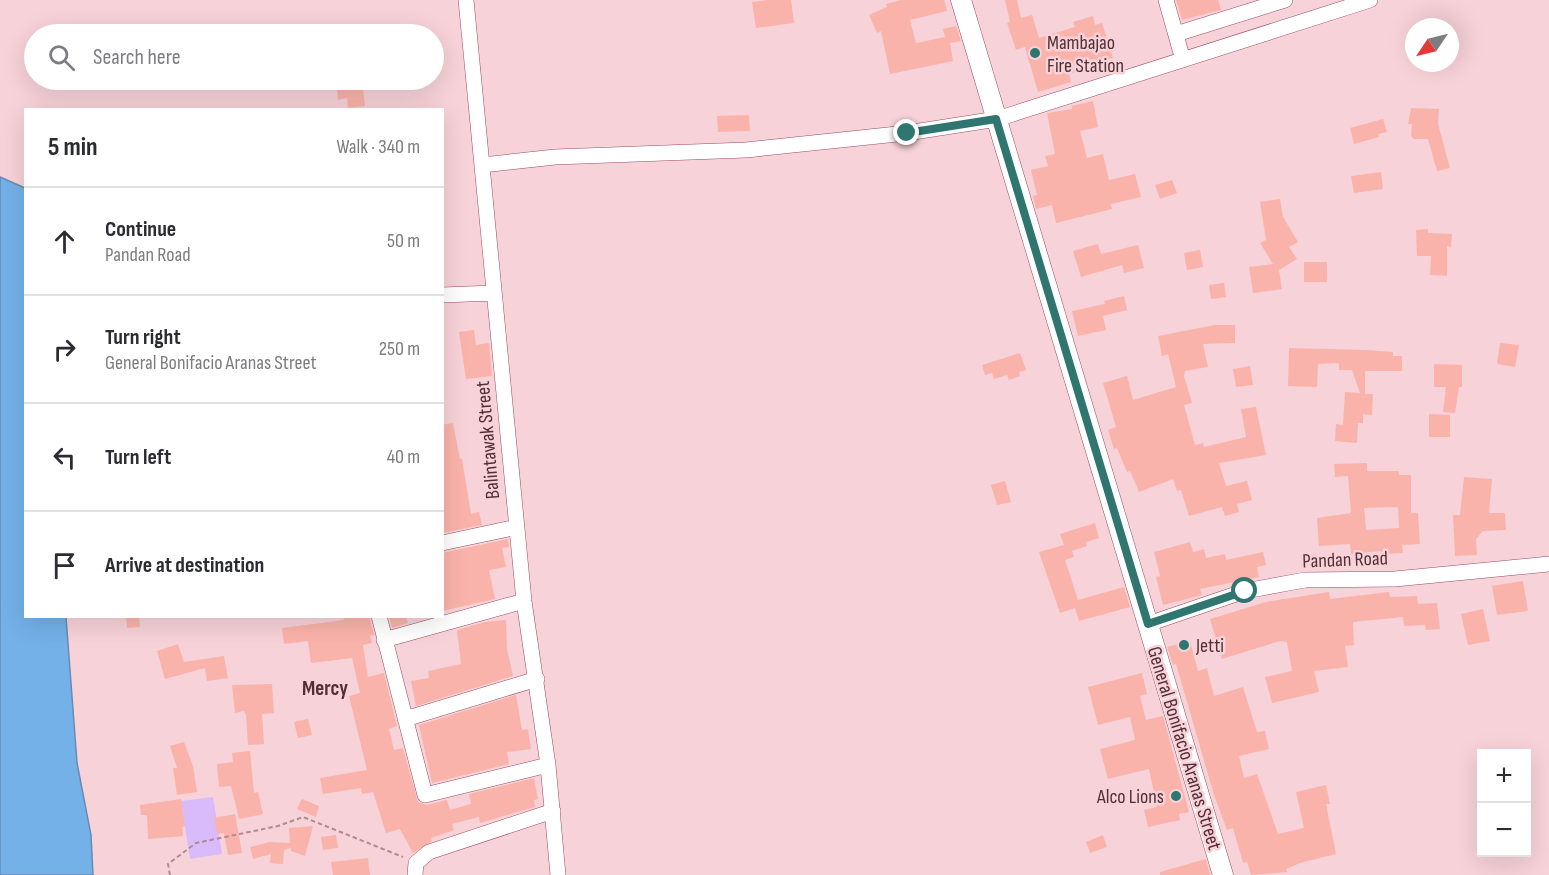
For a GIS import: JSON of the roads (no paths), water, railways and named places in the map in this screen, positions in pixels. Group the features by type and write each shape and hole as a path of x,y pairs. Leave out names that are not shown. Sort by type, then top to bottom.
{"main road":[{"name":"General Bonifacio Aranas Street","path":"962,0 1223,875"}],"street":[{"name":"Balintawak Street","path":"466,0 524,601 548,765 558,875"},
{"path":"1166,0 1183,60"},
{"path":"1176,34 1285,0"},
{"path":"482,165 555,157 746,150 907,133 996,119 1370,0"},
{"path":"444,296 494,292"},
{"path":"444,543 517,526"},
{"name":"Pandan Road","path":"1148,624 1245,591 1305,580 1395,579 1549,564"},
{"path":"384,640 524,601"},
{"path":"379,618 425,795 548,765"},
{"path":"405,719 537,679"},
{"path":"416,869 429,852 553,811"}],"water":[{"path":"0,177 24,188 24,618 66,618 77,763 91,835 93,875 0,875"}],"place":[{"name":"Mambajao Fire Station","path":"1035,53"},
{"name":"Jetti","path":"1184,645"},
{"name":"Alco Lions","path":"1176,796"}],"district":[{"name":"Mercy","path":"325,688"}]}
